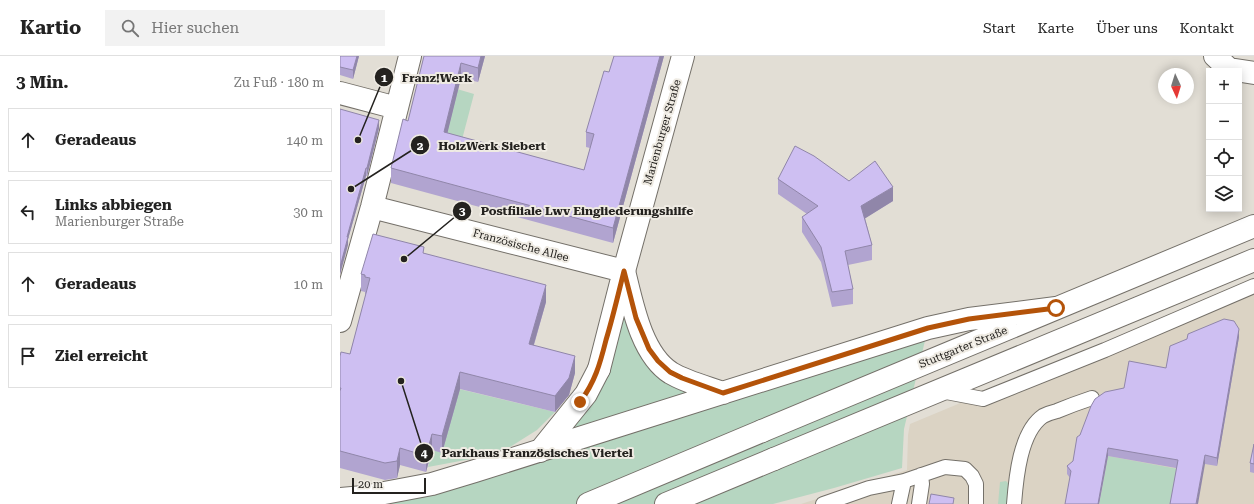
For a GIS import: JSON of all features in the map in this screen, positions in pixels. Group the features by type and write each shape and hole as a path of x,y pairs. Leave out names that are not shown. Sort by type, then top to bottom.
{"main road":[{"path":"340,321 372,207 410,56"},
{"name":"Marienburger Straße","path":"540,451 586,394 598,370 683,56"},
{"path":"1215,56 1229,69 1254,73"},
{"path":"340,93 397,108"},
{"name":"Französische Allee","path":"372,207 624,271"},
{"name":"Stuttgarter Straße","path":"588,504 1254,226"},
{"path":"666,504 1254,260"},
{"path":"624,271 636,318 649,349 658,361 670,372 682,378 723,393"},
{"path":"340,499 363,497 432,484 928,328 969,319 1056,308"}],"lane":[{"path":"938,390 983,399 1105,350 1254,286"},
{"path":"1014,504 1018,471 1024,444 1028,433 1036,422 1044,416 1092,398"},
{"path":"823,504 869,488 904,481 945,466 965,469 972,476 976,484 976,504"},
{"path":"919,504 922,484 921,475"},
{"path":"899,504 904,481"}],"shaded area":[{"path":"1254,281 1254,504 801,504 907,470 908,435 910,424"}],"green space":[{"path":"423,79 474,94 459,151 444,147"},
{"path":"624,271 649,349 723,393 928,328 904,429 902,468 773,504 340,504 540,451 580,402"},
{"path":"459,389 555,412 537,430 507,449 471,459 428,467 432,450 442,452"},
{"path":"1108,456 1178,469 1172,504 1099,504"},
{"path":"1006,481 1009,484 1008,504 998,504 1000,482"}],"building":[{"path":"340,56 357,56 353,70 340,67"},
{"path":"424,56 481,56 478,68 461,63 444,132 584,170 594,134 586,132 604,71 609,72 614,56 660,56 613,228 391,168 403,119 408,121"},
{"path":"340,109 379,120 340,267"},
{"path":"795,146 814,156 849,181 875,161 893,187 861,206 872,245 845,251 853,289 832,292 821,247 802,217 818,206 778,179"},
{"path":"373,234 424,247 423,253 546,285 529,344 575,356 569,378 555,396 460,372 442,436 432,434 426,456 400,448 397,461 385,463 340,451 340,356 341,352 350,354 370,278 361,274"},
{"path":"1224,319 1234,321 1239,329 1217,458 1205,455 1196,504 1170,504 1178,460 1108,448 1098,504 1065,504 1071,471 1067,466 1073,461 1077,437 1080,435 1095,399 1105,392 1124,388 1129,361 1166,368 1170,346 1187,339 1188,334"},
{"path":"1254,444 1254,464 1250,463"},
{"path":"931,494 954,498 953,504 929,504"}],"place":[{"name":"Franz!Werk","path":"358,140"},
{"name":"HolzWerk Siebert","path":"351,189"},
{"name":"Postfiliale Lwv Eingliederungshilfe","path":"404,259"},
{"name":"Parkhaus Französisches Viertel","path":"401,381"}],"route":[{"path":"580,402 586,394 598,370 624,271 636,318 649,349 658,361 670,372 682,378 723,393 928,328 969,319 1056,308"}]}
